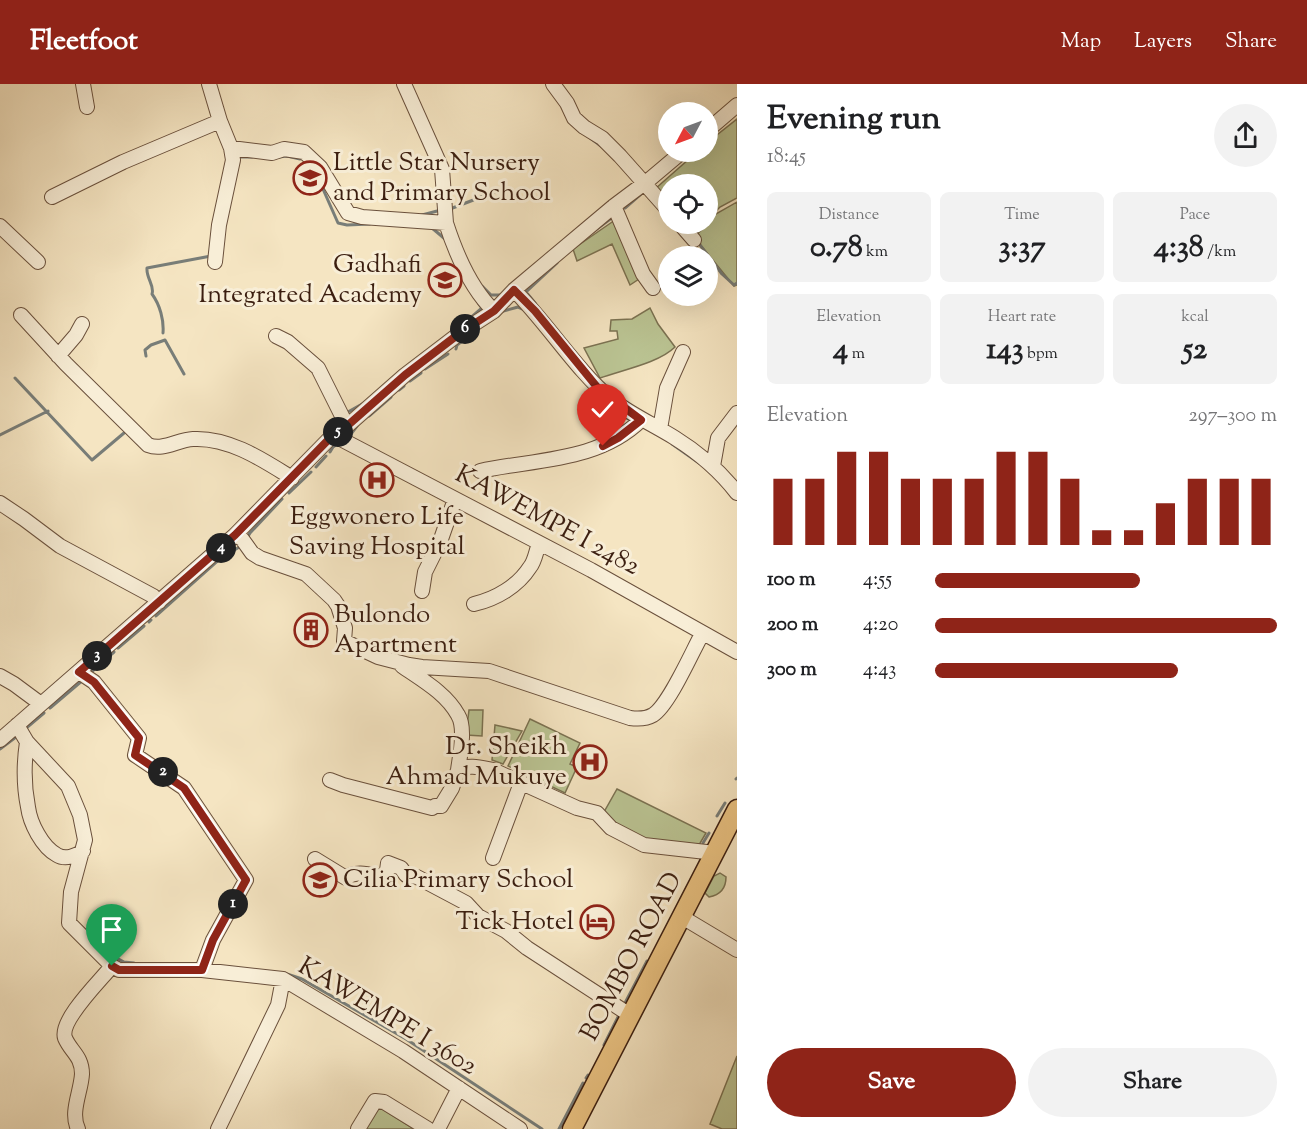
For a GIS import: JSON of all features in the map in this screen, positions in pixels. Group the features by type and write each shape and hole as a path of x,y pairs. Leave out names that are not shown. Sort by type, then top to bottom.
{"main road":[{"name":"BOMBO ROAD","path":"573,1129 737,809"}],"street":[{"path":"83,84 87,106"},
{"path":"209,84 233,160 219,225 215,262"},
{"path":"404,84 442,169 446,223 452,240 471,281 486,304 494,311"},
{"path":"553,84 574,117 584,128 602,138 658,198"},
{"path":"718,121 737,105"},
{"path":"52,197 123,162 220,121"},
{"path":"231,148 272,153 284,149 304,152 320,167 348,213 369,218 446,223"},
{"path":"0,740 235,535 333,435 347,426 405,375 460,333 494,311 514,290 670,162"},
{"path":"614,206 643,274 653,288"},
{"path":"0,226 38,262"},
{"path":"689,234 694,240"},
{"path":"514,290 535,311 597,387 641,420 695,451 737,493"},
{"path":"21,315 58,356 148,445 160,448 175,442 194,439 222,443 256,457 292,478"},
{"path":"58,356 82,324"},
{"path":"276,336 288,342 318,368 347,426"},
{"path":"660,429 667,388 683,352"},
{"path":"712,466 717,438 737,413"},
{"path":"480,471 554,460 603,446 618,438 641,420"},
{"name":"KAWEMPE I 2482","path":"333,435 591,570 737,652"},
{"path":"422,591 424,572 440,542 455,500"},
{"path":"0,503 60,546 147,592 159,602"},
{"path":"235,535 242,539 252,553 261,558 306,574 338,606 345,628 344,641 364,651 422,667 489,671 618,715 641,718 655,714 670,694 702,634"},
{"path":"474,604 495,597 513,586 531,566 539,544"},
{"path":"330,780 432,808 441,806 447,800 458,770 462,738 459,716 436,689 396,661"},
{"path":"79,672 94,682 139,738 135,755 184,788 246,880 213,940 202,970"},
{"path":"0,676 41,704"},
{"path":"17,725 27,742 68,786 77,806 85,840 70,892 69,923 112,966 91,988 65,1028 65,1037 80,1059 82,1072 75,1115 78,1129"},
{"path":"27,742 24,757 28,809 35,828 57,856 68,857 83,851"},
{"path":"458,770 461,767 493,770 577,808 597,813 611,828 644,845 715,854"},
{"path":"493,858 521,783"},
{"path":"315,859 346,878 352,874 372,874 386,878 388,863 401,868 406,875 417,878 466,903 478,916 506,931 527,948 630,1015"},
{"path":"682,917 737,950"},
{"name":"KAWEMPE I 3602","path":"112,966 119,970 202,970 283,979 403,1051 520,1129"},
{"path":"218,1129 278,1005 283,979"},
{"path":"438,1129 459,1088"},
{"path":"358,1129 375,1101 384,1102 428,1129"}],"green space":[{"path":"737,119 737,198 718,209 718,174 672,174 686,162 718,162 718,134"},
{"path":"737,202 737,285 734,286 718,266 718,246 701,246 694,237 697,234 718,234 718,213"},
{"path":"615,220 642,277 630,285 612,244 577,261 573,249"},
{"path":"650,308 658,324 675,347 650,362 600,378 584,348 618,339 617,331 610,331 611,320 632,319"},
{"path":"469,710 483,710 482,736 466,735"},
{"path":"530,719 580,743 570,764 577,767 565,793 508,766"},
{"path":"495,725 522,731 503,764 492,760"},
{"path":"617,789 706,833 699,845 654,843 620,826 604,812"},
{"path":"720,873 726,877 724,888 716,895 709,897 705,893 714,876"},
{"path":"737,1056 737,1129 722,1129 710,1124"},
{"path":"376,1105 414,1129 361,1129"}],"waterway":[{"path":"582,132 601,146"},
{"path":"237,157 252,157"},
{"path":"279,157 300,159"},
{"path":"315,171 338,223 370,224"},
{"path":"450,209 502,189"},
{"path":"625,208 641,194"},
{"path":"422,215 441,210"},
{"path":"594,231 613,217"},
{"path":"432,228 445,239"},
{"path":"697,241 722,274 734,285 737,283"},
{"path":"163,333 161,313 152,294 147,268 211,256"},
{"path":"535,303 526,292 557,263"},
{"path":"482,286 491,295 501,295"},
{"path":"468,320 482,308 479,304"},
{"path":"500,312 518,307 525,310"},
{"path":"472,334 478,329"},
{"path":"456,349 457,345 465,339"},
{"path":"146,356 145,350 165,340 184,374"},
{"path":"425,369 448,354"},
{"path":"410,381 421,373"},
{"path":"15,378 92,460 124,433"},
{"path":"399,390 404,386"},
{"path":"369,416 391,397"},
{"path":"346,413 364,403"},
{"path":"613,409 630,420"},
{"path":"0,435 48,411"},
{"path":"351,434 357,426"},
{"path":"330,452 339,443"},
{"path":"672,444 699,463"},
{"path":"316,467 326,456"},
{"path":"289,493 311,472"},
{"path":"247,538 282,499"},
{"path":"156,616 221,558 241,546"},
{"path":"118,648 144,626"},
{"path":"89,674 114,652"},
{"path":"50,708 83,680"},
{"path":"25,729 44,713"},
{"path":"0,749 16,737"},
{"path":"717,816 725,803"},
{"path":"703,843 709,833"},
{"path":"113,956 124,962 134,963"},
{"path":"625,1003 647,961"},
{"path":"287,974 302,979 406,1039 542,1129"},
{"path":"604,1045 619,1015"},
{"path":"559,1129 583,1083"}],"place":[{"name":"Little Star Nursery and Primary School","path":"310,178"},
{"name":"Gadhafi Integrated Academy","path":"445,280"},
{"name":"Eggwonero Life Saving Hospital","path":"377,480"},
{"name":"Bulondo Apartment","path":"311,630"},
{"name":"Dr. Sheikh Ahmad Mukuye","path":"590,762"},
{"name":"Cilia Primary School","path":"320,880"},
{"name":"Tick Hotel","path":"597,922"}],"route":[{"path":"112,966 119,970 202,970 213,940 246,880 184,788 174,779 135,755 139,738 94,682 79,672 235,535 333,435 347,426 405,375 460,333 494,311 514,290 535,311 597,387 641,420 628,432 603,446"}]}
